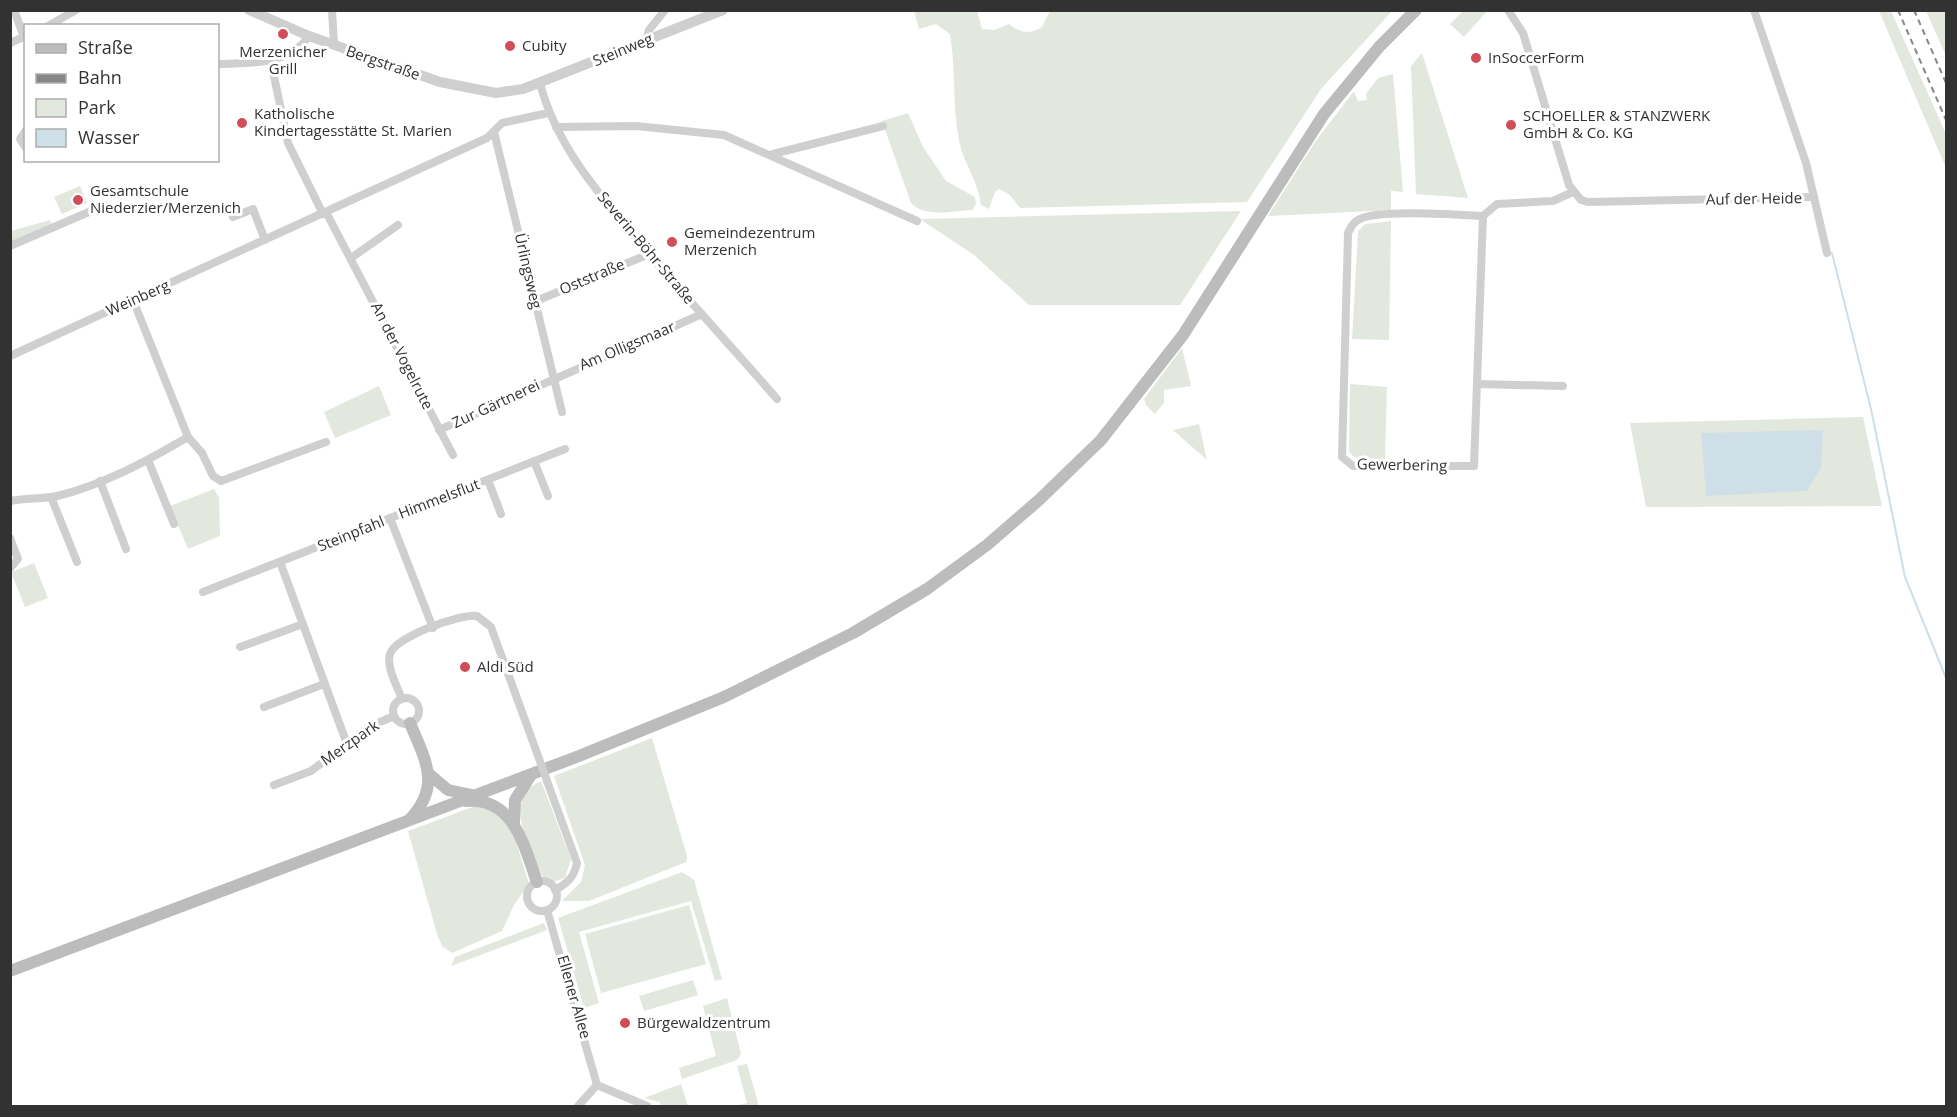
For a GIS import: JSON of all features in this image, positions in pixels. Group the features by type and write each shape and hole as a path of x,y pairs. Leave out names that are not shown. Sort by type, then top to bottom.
{"main road":[{"path":"10,972 459,802 724,698 853,633 927,589 987,544 1039,500 1101,440 1158,369 1324,114 1379,47 1416,10"},
{"path":"410,723 429,774 437,783 457,794 479,794"},
{"path":"514,823 515,800 526,780 534,772"},
{"path":"410,820 425,799 429,774"},
{"path":"459,802 486,802 507,813 514,823 537,882"}],"street":[{"path":"14,10 24,35"},
{"path":"52,24 76,10"},
{"name":"Bergstraße","path":"249,10 309,36 440,82 496,93 523,89"},
{"path":"332,10 334,45"},
{"path":"646,40 649,30 665,10"},
{"name":"Steinweg","path":"523,89 723,10"},
{"path":"1483,216 1492,206 1505,203 1553,201 1573,192 1523,33 1509,10"},
{"name":"Auf der Heide","path":"1573,192 1581,200 1588,202 1814,197 1785,99 1754,10"},
{"path":"219,64 271,62 301,47 309,36"},
{"path":"10,43 24,37"},
{"name":"An der Vogelrute","path":"271,62 288,143 351,258 453,455"},
{"name":"Severin-Böhr-Straße","path":"540,83 548,113 580,168 649,254 777,399"},
{"name":"Weinberg","path":"10,356 487,138 502,123 548,113"},
{"path":"556,127 607,125 714,133 772,154 917,220"},
{"path":"772,154 883,126"},
{"name":"Ürlingsweg","path":"494,132 562,412"},
{"path":"1814,197 1827,253"},
{"path":"10,246 105,205"},
{"path":"233,217 254,209 265,240"},
{"name":"Gewerbering","path":"1415,213 1483,216 1474,466 1353,466 1342,457 1348,233 1354,223 1363,217 1415,213"},
{"path":"351,258 398,225"},
{"name":"Oststraße","path":"536,301 649,254"},
{"path":"133,300 188,437 202,453 213,476 221,481 326,442"},
{"name":"Am Olligsmaar","path":"552,378 702,314"},
{"name":"Zur Gärtnerei","path":"439,430 552,378"},
{"path":"1478,384 1563,386"},
{"path":"10,501 51,497 100,481 148,460 188,437"},
{"name":"Himmelsflut","path":"390,518 564,449"},
{"path":"148,460 174,524"},
{"path":"534,461 548,496"},
{"name":"Himmelsflut","path":"488,480 501,514"},
{"path":"100,481 126,549"},
{"path":"51,497 77,562"},
{"name":"Steinpfahl","path":"203,592 390,518 433,628"},
{"path":"10,538 18,559 10,568"},
{"path":"280,562 346,744"},
{"path":"402,699 389,663 392,649 405,638 470,614 483,618 491,627 577,863 575,873 568,882 555,890"},
{"path":"240,647 303,624"},
{"path":"264,707 324,684"},
{"path":"402,699 413,700 417,706 418,714 410,723 399,722 394,716 394,708 402,699"},
{"name":"Merzpark","path":"274,785 311,771 370,726 394,716"},
{"path":"537,882 548,882 555,890 556,902 547,910 536,910 528,901 529,889 537,882"},
{"name":"Ellener Allee","path":"547,910 597,1085"},
{"path":"578,1107 597,1085 647,1107"}],"green space":[{"path":"914,11 977,11 982,29 994,30 1009,24 1021,31 1029,32 1042,27 1050,11 1392,11 1321,89 1247,202 1020,208 1010,195 999,189 995,192 989,209 981,205 959,140 950,34 936,24 919,29"},
{"path":"1463,11 1487,11 1464,37 1450,24"},
{"path":"1879,11 1891,11 1946,134 1946,168"},
{"path":"1926,11 1946,11 1946,56"},
{"path":"1422,53 1468,198 1416,194 1411,66"},
{"path":"1393,74 1403,192 1391,191 1391,210 1268,216 1315,142 1354,91 1358,101 1367,100 1366,94 1378,78"},
{"path":"908,113 923,147 946,181 975,197 976,204 972,210 931,212 923,211 911,203 882,121"},
{"path":"80,186 87,203 62,214 54,197"},
{"path":"1241,211 1180,305 1029,305 974,255 920,219"},
{"path":"50,220 52,225 11,245 11,231"},
{"path":"1391,221 1389,340 1352,339 1358,231 1365,224"},
{"path":"1182,348 1191,386 1164,390 1164,403 1155,414 1146,405 1144,399"},
{"path":"1350,384 1387,387 1385,459 1360,460 1349,451"},
{"path":"379,386 391,415 335,438 324,412"},
{"path":"1863,417 1882,506 1646,507 1630,423"},
{"path":"1199,424 1207,460 1173,430"},
{"path":"214,489 219,498 220,536 188,549 170,506"},
{"path":"34,563 48,598 25,607 11,572"},
{"path":"652,738 687,856 686,862 589,901 562,901 581,882 585,865 554,776"},
{"path":"541,781 571,859 565,878 553,882 543,877 538,869 521,821 520,809 523,798 529,789"},
{"path":"478,805 501,815 513,832 529,884 514,905 502,931 452,953 442,946 437,934 408,831"},
{"path":"682,872 694,880 722,979 715,981 691,901 579,932 599,1003 584,1008 558,918"},
{"path":"689,905 706,964 601,993 585,934"},
{"path":"544,923 547,930 451,966 455,957"},
{"path":"693,980 698,995 644,1011 639,996"},
{"path":"727,998 741,1054 737,1060 682,1079 679,1068 716,1056 703,1006"},
{"path":"747,1064 759,1106 734,1106 747,1103 737,1066"},
{"path":"681,1084 688,1106 661,1106 660,1102 644,1098"}],"water":[{"path":"1823,430 1821,468 1807,491 1706,496 1701,433"}],"waterway":[{"path":"1832,253 1871,409 1905,577 1946,678"}],"railway":[{"path":"1898,10 1946,120"},
{"path":"1914,10 1946,83"}],"place":[{"name":"Merzenicher Grill","path":"283,34"},
{"name":"Cubity","path":"510,46"},
{"name":"InSoccerForm","path":"1476,58"},
{"name":"Katholische Kindertagesstätte St. Marien","path":"242,123"},
{"name":"SCHOELLER & STANZWERK GmbH & Co. KG","path":"1511,125"},
{"name":"Gesamtschule Niederzier/Merzenich","path":"78,200"},
{"name":"Gemeindezentrum Merzenich","path":"672,242"},
{"name":"Aldi Süd","path":"465,667"},
{"name":"Bürgewaldzentrum","path":"625,1023"}]}
